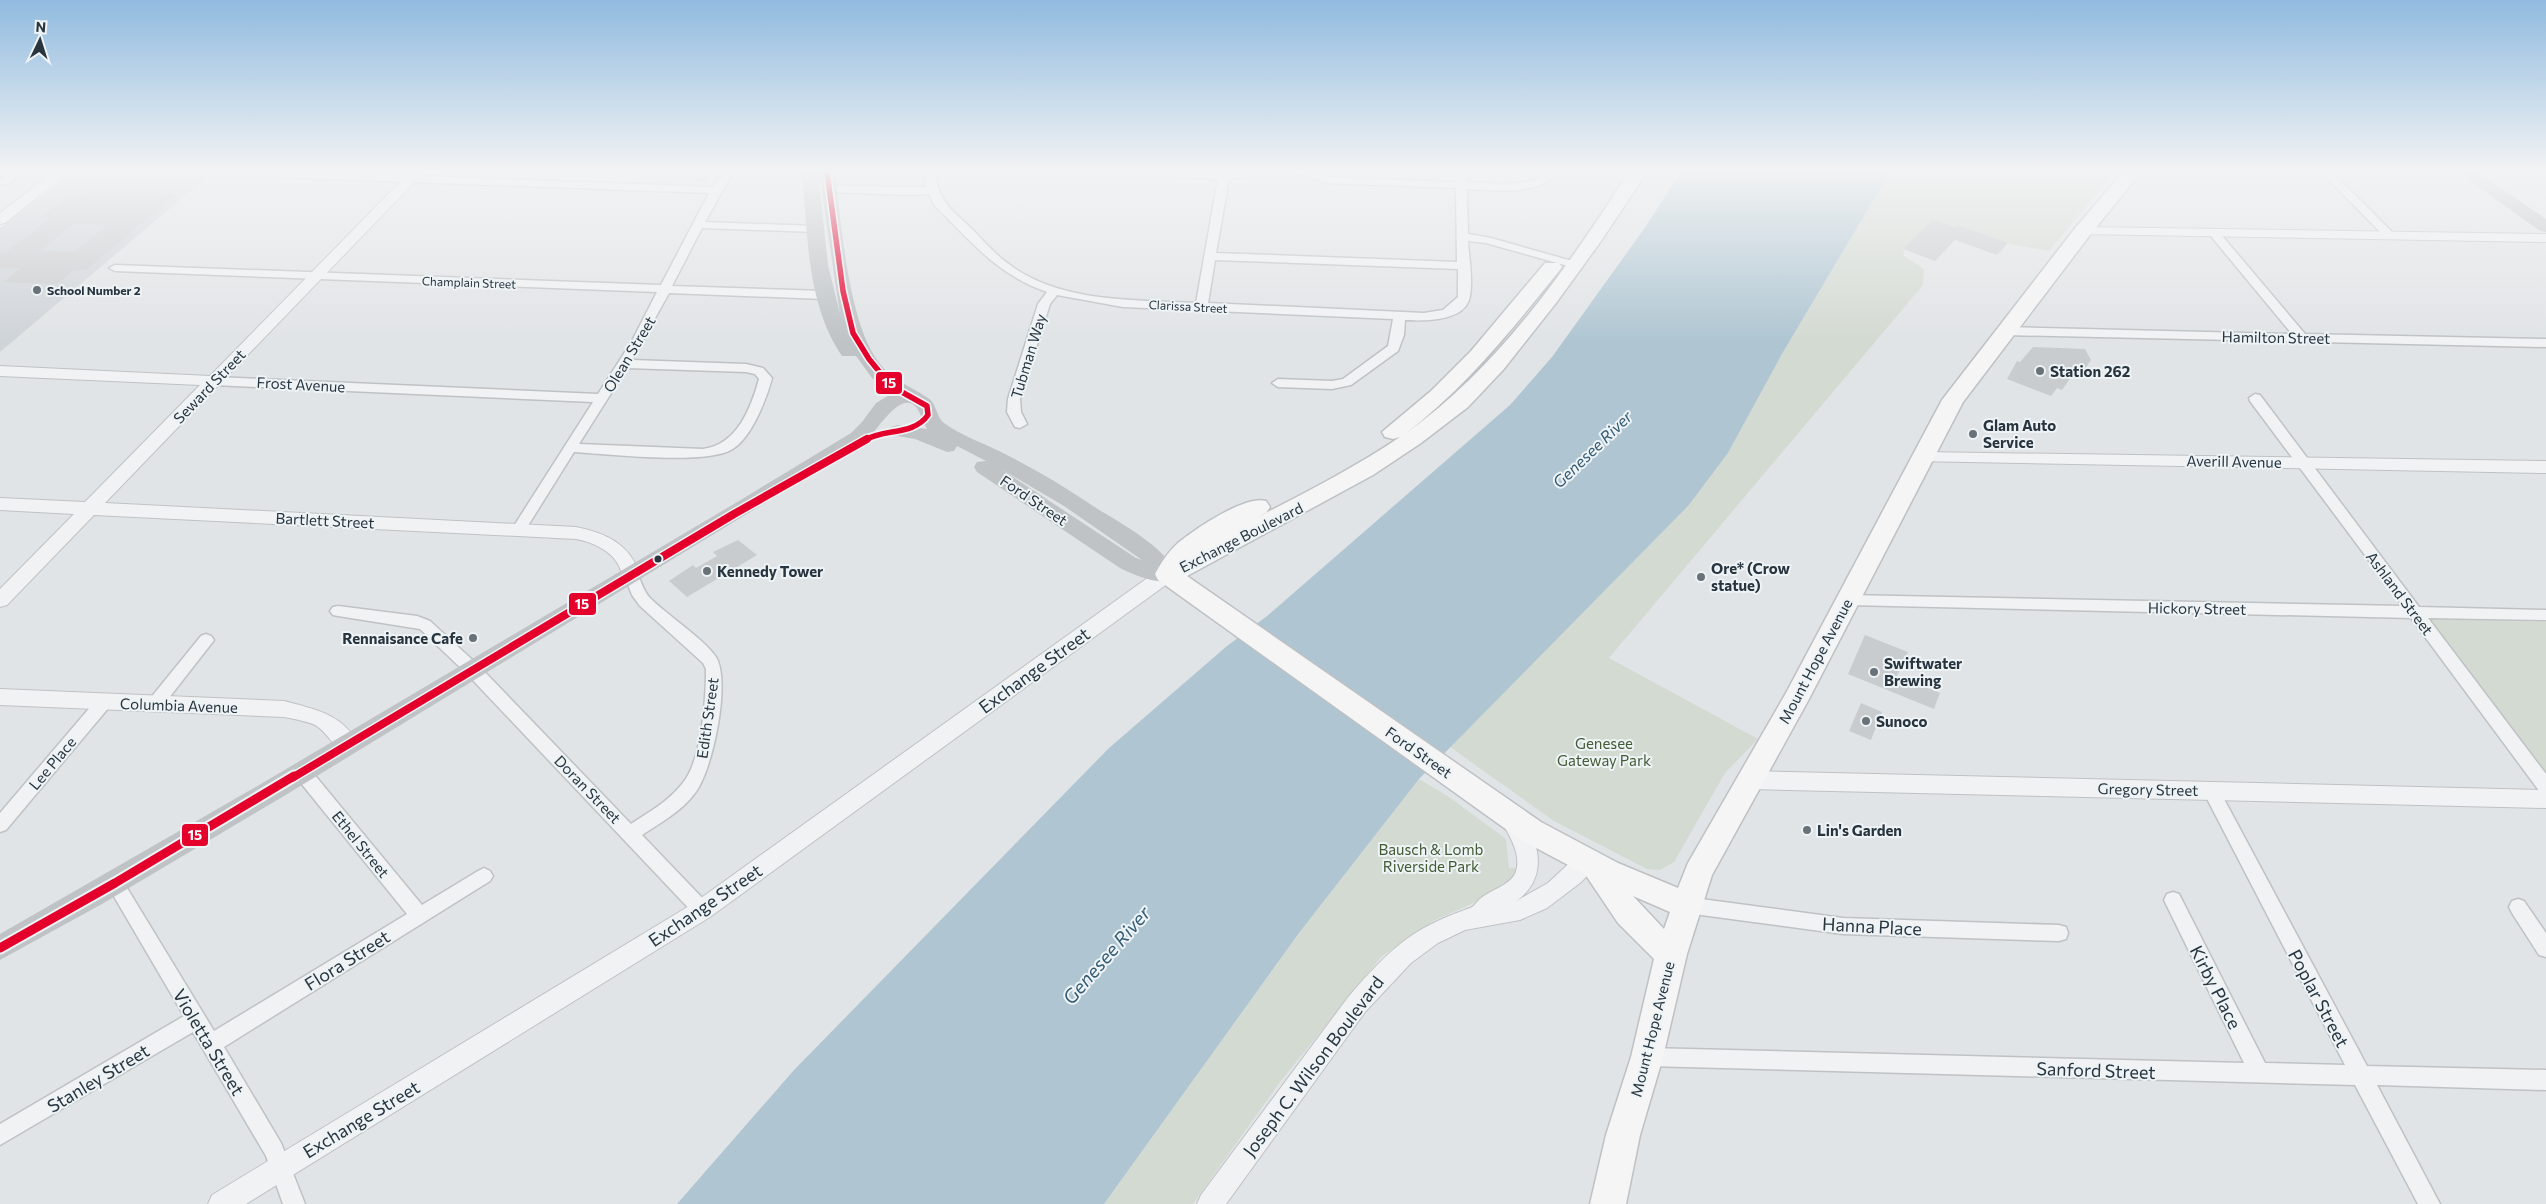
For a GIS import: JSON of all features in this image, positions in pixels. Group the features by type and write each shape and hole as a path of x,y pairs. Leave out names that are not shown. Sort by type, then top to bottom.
{"main road":[{"name":"Ford Street","path":"835,228 843,291 853,333 869,359 891,386 924,406 932,423 939,429 1030,477 1150,553 1167,574 1531,831 1591,863 1686,905"},
{"name":"Exchange Boulevard","path":"1167,574 1195,564 1243,534 1345,483 1423,432 1462,400 1494,368 1566,263 1584,228"},
{"name":"Exchange Boulevard","path":"1167,574 1177,558 1190,546 1248,513 1342,465 1418,414 1475,362 1566,263 1601,228"},
{"name":"Mount Hope Avenue","path":"1608,1204 1623,1135 1647,1057 1671,954 1698,872 1751,780 1921,457 1953,400 2085,228"},
{"path":"816,229 824,295 832,322 841,340 876,390 880,401 876,420 880,425 897,431"},
{"path":"0,948 115,883 734,514 870,437 919,425 926,420 924,406 909,398 894,400 882,406 869,426 857,437 734,514"},
{"name":"Ford Street","path":"897,431 919,434 940,442 1000,477 1128,563 1143,570 1167,574"},
{"path":"1591,863 1616,900 1643,931 1671,954"}],"street":[{"name":"Seward Street","path":"0,600 363,228"},
{"name":"Olean Street","path":"519,529 625,364 697,228"},
{"path":"792,228 816,229"},
{"name":"Clarissa Street","path":"963,228 1007,268 1028,281 1054,291 1104,301 1431,317 1456,308 1463,300 1465,292 1463,228"},
{"path":"1201,307 1215,228"},
{"path":"2382,228 2389,235"},
{"path":"2083,231 2546,238"},
{"path":"2214,233 2302,338"},
{"path":"1463,237 1487,240 1566,263"},
{"path":"1210,256 1464,266"},
{"name":"Champlain Street","path":"115,268 824,295"},
{"name":"Tubman Way","path":"1020,424 1014,412 1014,399 1044,304 1054,291"},
{"path":"1278,383 1336,385 1347,382 1394,348 1398,335 1399,316"},
{"name":"Hamilton Street","path":"2005,331 2546,343"},
{"path":"570,448 703,453 719,451 731,446 739,435 764,387 766,378 759,371 746,368 625,364"},
{"name":"Frost Avenue","path":"0,371 602,398"},
{"name":"Ashland Street","path":"2255,398 2546,787"},
{"name":"Averill Avenue","path":"1921,457 2546,467"},
{"name":"Bartlett Street","path":"0,504 576,533 597,538 614,548 626,560 631,575"},
{"name":"Exchange Street","path":"221,1204 702,910 1167,574"},
{"name":"Edith Street","path":"631,575 639,595 645,602 708,658 714,669 714,682 700,768 694,783 679,798 631,834"},
{"name":"Hickory Street","path":"1847,600 2546,615"},
{"name":"Doran Street","path":"338,611 421,623 473,670 702,910"},
{"path":"155,704 206,640"},
{"name":"Columbia Avenue","path":"1,698 284,709 322,719 348,744"},
{"name":"Lee Place","path":"0,825 104,702"},
{"name":"Ethel Street","path":"302,772 420,916"},
{"name":"Gregory Street","path":"1751,780 2546,799"},
{"name":"Poplar Street","path":"2211,791 2429,1204"},
{"name":"Joseph C. Wilson Boulevard","path":"1481,914 1486,906 1513,891 1523,881 1528,868 1528,851 1521,833 1503,812"},
{"name":"Joseph C. Wilson Boulevard","path":"1210,1204 1272,1118 1380,976 1407,951 1434,934 1481,914 1518,910 1541,901 1591,863"},
{"name":"Flora Street","path":"210,1044 484,876"},
{"name":"Violetta Street","path":"115,883 274,1150 294,1204"},
{"name":"Kirby Place","path":"2173,900 2260,1074"},
{"name":"Hanna Place","path":"1686,905 1844,926 2059,933"},
{"path":"2518,907 2546,949"},
{"name":"Stanley Street","path":"0,1135 195,1020"},
{"name":"Sanford Street","path":"1647,1057 2546,1080"}],"shaded area":[{"path":"0,228 146,228 0,352"}],"green space":[{"name":"Genesee Gateway Park","path":"1857,228 1924,228 1903,249 1904,256 1924,269 1923,285 1609,658 1758,739 1725,773 1674,862 1660,870 1647,869 1554,821 1450,747 1689,505 1728,453 1782,354"},
{"name":"Genesee Gateway Park","path":"1962,228 2068,228 2049,251 2014,245"},
{"path":"2425,619 2546,622 2546,779"},
{"name":"Bausch & Lomb Riverside Park","path":"1419,779 1449,797 1506,839 1509,868 1521,868 1518,876 1489,896 1433,921 1381,957 1280,1082 1193,1204 1104,1204 1299,933"}],"water":[{"name":"Genesee River","path":"1857,228 1782,354 1728,453 1689,505 1419,779 1299,933 1104,1204 677,1204 794,1070 1109,748 1227,646 1267,616 1510,405 1552,357 1644,229"}],"building":[{"path":"37,228 69,228 40,251 74,252 103,228 136,228 86,270 74,270 57,284 4,282 20,268 0,268 0,253 5,253"},
{"path":"1924,228 1967,228 2008,243 1997,255 1955,240 1935,261 1903,249"},
{"name":"Station 262","path":"2033,347 2085,349 2091,360 2083,372 2076,370 2062,390 2057,388 2051,396 2007,379 2017,361 2020,362"},
{"name":"Kennedy Tower","path":"738,540 757,555 687,597 669,581 693,565 696,568 717,556 713,552"},
{"name":"Swiftwater Brewing","path":"1865,635 1908,652 1897,676 1940,693 1934,709 1848,674"},
{"name":"Sunoco","path":"1861,703 1882,712 1871,740 1849,731"}],"transit line":[{"name":"15","path":"0,948 115,883 734,514 870,437 910,429 923,422 928,415 927,406 891,386 869,359 853,333 843,291 835,228"}],"place":[{"name":"School Number 2","path":"37,290"},
{"name":"Station 262","path":"2040,371"},
{"name":"Glam Auto Service","path":"1973,434"},
{"name":"Kennedy Tower","path":"707,571"},
{"name":"Ore* (Crow statue)","path":"1701,577"},
{"name":"Rennaisance Cafe","path":"473,638"},
{"name":"Swiftwater Brewing","path":"1874,672"},
{"name":"Sunoco","path":"1866,721"},
{"name":"Lin's Garden","path":"1807,830"}]}
